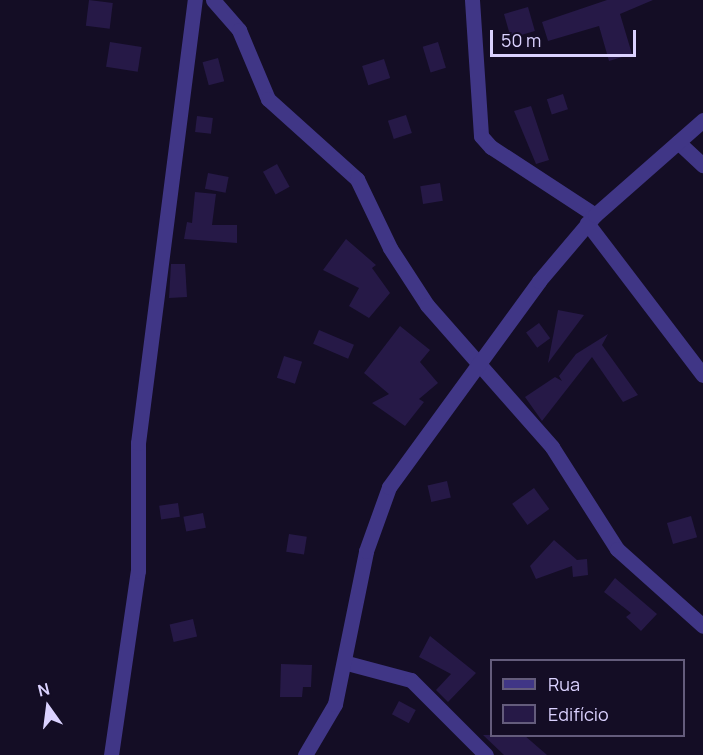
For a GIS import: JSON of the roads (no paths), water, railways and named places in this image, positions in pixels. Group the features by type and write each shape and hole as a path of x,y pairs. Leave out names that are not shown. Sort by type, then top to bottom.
{"street":[{"path":"111,755 138,571 138,443 195,0"},
{"path":"213,0 239,30 268,99 357,179 390,249 427,305 481,361 552,447 617,549 703,626"},
{"path":"472,0 481,136 591,219 703,375"},
{"path":"305,755 327,722 346,663 378,506 481,361 591,219 703,120"},
{"path":"678,142 703,165"},
{"path":"346,663 411,681 486,755"}]}
